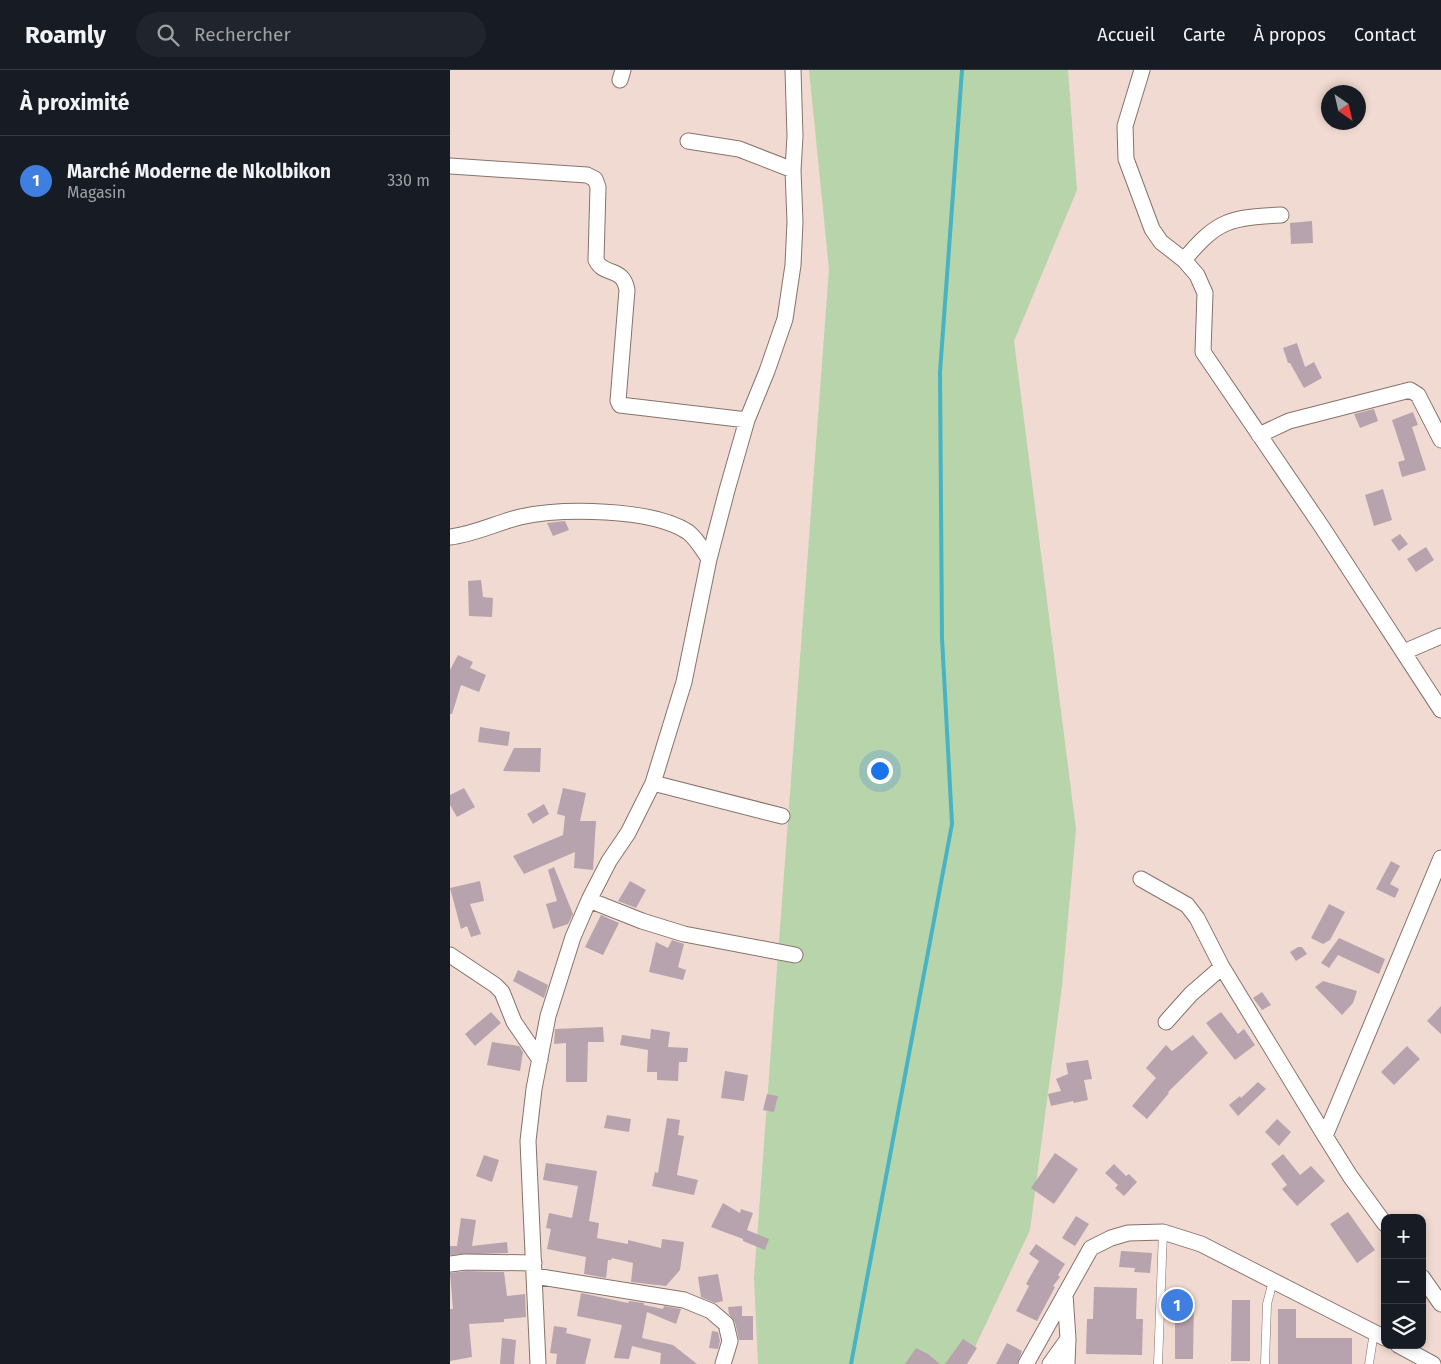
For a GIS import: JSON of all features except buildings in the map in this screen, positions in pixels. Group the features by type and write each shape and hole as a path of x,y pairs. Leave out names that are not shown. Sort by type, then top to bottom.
{"street":[{"path":"538,1364 528,1141 540,1060 556,990 589,900 609,861 628,833 653,783 684,682 709,559 747,420 767,371 784,319 793,265 795,222 793,170 795,128 794,70"},
{"path":"1142,70 1125,126 1126,159 1152,229 1161,242 1184,260 1197,275 1205,293 1203,352 1441,710"},
{"path":"688,141 739,149 793,170"},
{"path":"450,166 587,175 595,179 598,187 596,260 602,267 621,275 626,281 627,290 618,401 620,405 747,420"},
{"path":"1184,260 1214,229 1240,218 1282,215"},
{"path":"1259,435 1289,421 1410,390 1418,395 1441,440"},
{"path":"450,537 471,534 518,518 546,512 625,514 644,516 688,533 709,559"},
{"path":"1404,652 1441,636"},
{"path":"653,783 782,816"},
{"path":"1325,1136 1440,865"},
{"path":"1141,879 1186,905 1197,918 1222,967 1325,1136 1350,1176 1381,1219"},
{"path":"589,900 642,921 684,934 795,955"},
{"path":"450,955 495,985 502,992 514,1022 540,1060"},
{"path":"1166,1022 1191,994 1222,967"},
{"path":"1026,1364 1091,1248 1128,1233 1163,1232 1201,1244 1379,1335"},
{"path":"450,1264 465,1262 535,1270 684,1300 711,1311 726,1324 730,1340 723,1364"},
{"path":"1426,1282 1441,1304"},
{"path":"1065,1294 1068,1339 1067,1364"},
{"path":"1050,1364 1068,1339"},
{"path":"1405,1349 1433,1364"}],"lane":[{"path":"1158,1364 1163,1232"},
{"path":"1265,1364 1267,1304 1272,1280"},
{"path":"1370,1364 1379,1335"}],"green space":[{"path":"809,70 1068,70 1077,190 1014,341 1076,829 1062,986 1030,1230 967,1364 758,1364 754,1278 829,269"}],"waterway":[{"path":"851,1364 952,824 942,638 940,372 962,70"}],"place":[{"name":"Marché Moderne de Nkolbikon","path":"1177,1305"}]}
